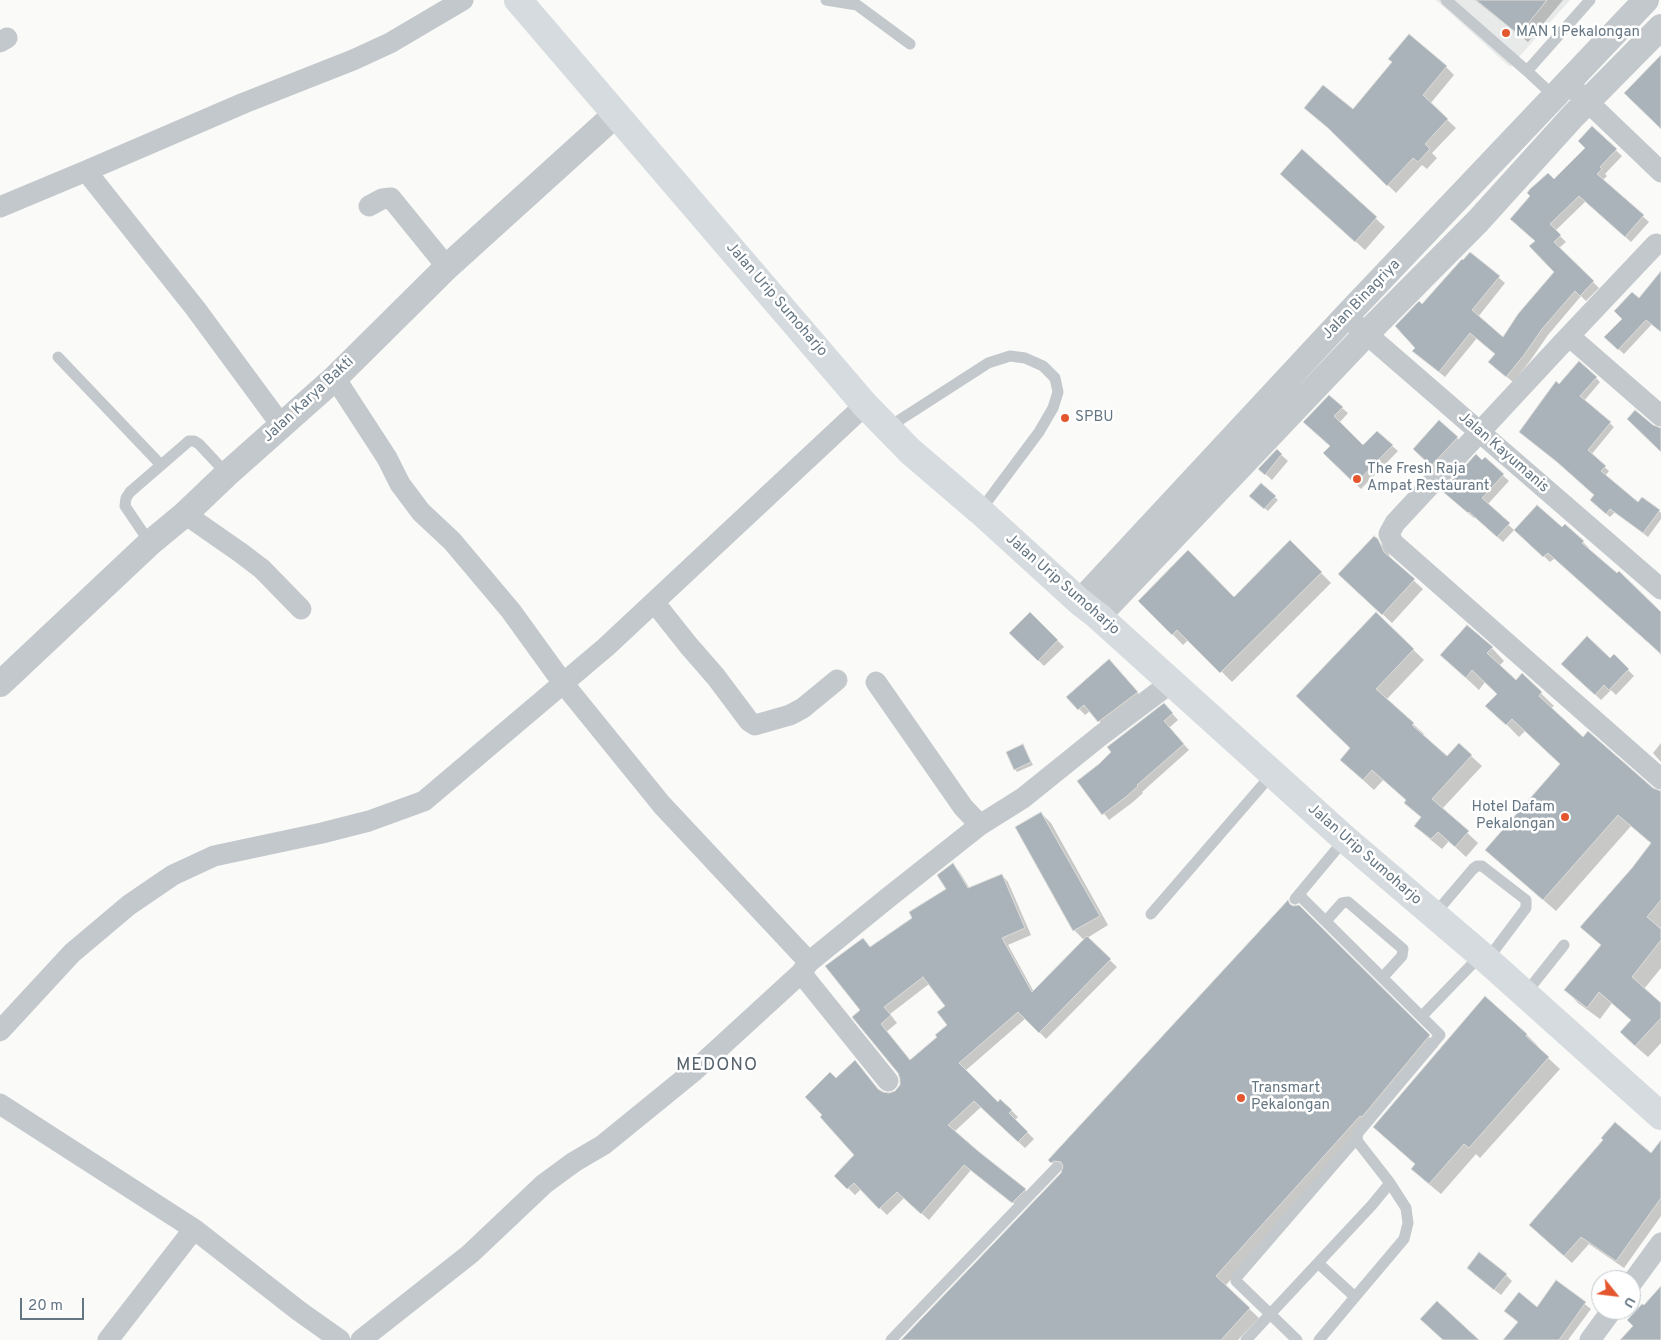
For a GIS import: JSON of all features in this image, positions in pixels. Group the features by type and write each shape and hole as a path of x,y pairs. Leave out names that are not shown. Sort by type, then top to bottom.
{"main road":[{"name":"Jalan Urip Sumoharjo","path":"518,0 886,428 1172,682 1345,839 1525,994 1661,1116"}],"street":[{"path":"0,207 383,46 463,0"},
{"name":"Jalan Binagriya","path":"1089,609 1270,398 1459,199 1553,88 1646,0"},
{"name":"Jalan Binagriya","path":"1089,609 1289,416 1478,220 1580,108 1661,26"},
{"path":"1553,88 1661,172"},
{"name":"Jalan Karya Bakti","path":"0,684 150,543 185,514 335,378 447,266 616,114"},
{"path":"86,171 194,308 282,426"},
{"path":"369,206 382,199 391,198 447,266"},
{"path":"1459,199 1478,220"},
{"path":"1659,244 1569,336 1395,523 1390,534 1393,543 1661,779"},
{"name":"Jalan Kayumanis","path":"1346,316 1661,589"},
{"path":"1569,336 1661,416"},
{"path":"335,378 387,458 400,484 421,512 452,540 510,610 563,683 662,804 805,968 888,1081"},
{"path":"1270,398 1289,416"},
{"path":"0,1031 72,953 129,905 173,875 214,856 370,821 424,802 606,647 865,405"},
{"path":"185,514 262,569 301,609"},
{"path":"654,602 716,677 749,721 755,725 790,715 803,708 837,680"},
{"path":"876,682 963,806 980,825"},
{"path":"361,1340 470,1254 544,1184 574,1162 603,1145 694,1071 805,968 889,896 980,825 1023,798 1100,736 1172,682"},
{"path":"0,1104 194,1229 299,1311 340,1340"},
{"path":"108,1340 194,1229"},
{"path":"1641,1270 1661,1243"},
{"path":"1590,1340 1605,1320"}],"lane":[{"path":"826,0 857,5 910,44"},
{"path":"1446,0 1528,71 1553,88"},
{"path":"1528,71 1590,0"},
{"path":"886,428 988,363 1010,356 1025,358 1043,366 1055,378 1058,392 1053,408 1038,432 980,511"},
{"path":"58,357 161,465"},
{"path":"150,543 125,506 126,498 130,492 189,441 199,444 227,474"},
{"path":"1151,914 1273,774"},
{"path":"1297,1340 1236,1280 1237,1277 1356,1138 1358,1133 1440,1035 1326,921 1297,897 1345,839"},
{"path":"1422,1016 1483,958 1526,908 1526,900 1482,866 1478,866 1473,869 1433,916"},
{"path":"1326,921 1342,903 1348,902 1404,948 1402,956 1383,977"},
{"path":"1525,994 1564,945"},
{"path":"1319,1340 1404,1238 1408,1223 1406,1208 1390,1183 1360,1146 1356,1138"},
{"path":"890,1340 1056,1168"},
{"path":"1246,1340 1372,1205 1390,1183"},
{"path":"1318,1263 1355,1297"}],"shaded area":[{"name":"MAN 1 Pekalongan","path":"1436,0 1570,0 1510,67"}],"building":[{"path":"1476,0 1547,0 1519,35"},
{"path":"1409,34 1447,66 1423,95 1448,119 1425,144 1430,149 1418,162 1413,158 1387,186 1328,128 1304,108 1323,85 1353,109 1392,62 1388,59"},
{"path":"1661,55 1661,129 1624,93"},
{"path":"1592,126 1617,149 1600,167 1602,169 1597,174 1644,215 1625,237 1579,196 1550,224 1561,235 1554,242 1594,281 1580,296 1575,291 1542,329 1506,377 1488,362 1495,354 1470,333 1439,372 1412,351 1415,348 1395,326 1419,301 1422,304 1470,252 1500,276 1472,310 1503,337 1518,314 1554,272 1529,246 1535,241 1510,219 1530,196 1527,193 1530,189 1548,173 1554,179 1585,148 1578,141"},
{"path":"1302,149 1377,217 1355,242 1280,174"},
{"path":"1661,271 1661,332 1646,320 1618,350 1604,337 1622,319 1614,311 1632,292 1639,298"},
{"path":"1579,361 1597,377 1580,396 1611,422 1588,450 1606,466 1601,471 1638,502 1642,497 1660,510 1643,533 1610,509 1606,514 1590,500 1594,495 1519,432 1556,381 1559,384"},
{"path":"1329,395 1343,407 1334,416 1363,445 1377,431 1393,445 1355,484 1323,453 1330,446 1303,422"},
{"path":"1635,410 1653,425 1661,428 1661,452 1627,419"},
{"path":"1439,420 1458,437 1431,466 1413,449"},
{"path":"1277,449 1282,454 1265,475 1258,469"},
{"path":"1476,454 1482,460 1485,457 1504,474 1482,498 1510,523 1497,537 1442,491"},
{"path":"1261,483 1276,496 1264,509 1249,496"},
{"path":"1537,505 1562,527 1565,524 1584,541 1582,543 1617,573 1619,571 1661,612 1661,654 1548,553 1543,557 1514,530"},
{"path":"1374,536 1378,539 1384,552 1415,579 1382,615 1338,574"},
{"path":"1290,540 1322,572 1220,673 1177,630 1172,635 1138,601 1188,550 1234,597"},
{"path":"1030,612 1058,640 1038,661 1009,633"},
{"path":"1376,612 1414,649 1376,689 1447,756 1459,743 1472,755 1432,799 1469,831 1455,847 1438,832 1431,839 1414,826 1421,817 1404,803 1406,800 1372,770 1363,780 1340,760 1350,748 1296,696"},
{"path":"1467,625 1493,647 1487,653 1516,680 1522,673 1542,692 1539,696 1583,737 1588,731 1653,788 1661,791 1661,900 1647,917 1661,929 1661,940 1632,977 1661,1003 1661,1018 1635,1046 1620,1032 1631,1020 1599,992 1587,1008 1564,990 1601,945 1580,927 1632,868 1651,843 1618,815 1543,900 1485,850 1560,764 1512,719 1506,725 1485,706 1497,694 1472,670 1466,678 1440,655"},
{"path":"1587,636 1610,658 1614,654 1629,669 1609,690 1604,685 1595,695 1561,664"},
{"path":"1109,659 1138,692 1098,722 1084,705 1078,710 1066,697"},
{"path":"1164,703 1173,713 1164,721 1184,744 1127,796 1102,815 1077,781 1111,752 1107,747"},
{"path":"1023,744 1031,762 1014,770 1006,752"},
{"path":"1041,812 1100,916 1073,931 1015,827"},
{"path":"953,863 968,888 1002,874 1025,928 1002,938 1032,992 1087,936 1111,959 1039,1033 1018,1012 959,1063 998,1102 1000,1099 1012,1110 1009,1113 1028,1132 1018,1142 974,1101 948,1125 1026,1189 1012,1203 964,1165 921,1214 897,1192 879,1209 854,1183 847,1189 834,1176 854,1155 805,1097 830,1072 836,1078 855,1060 878,1089 883,1092 895,1091 900,1085 898,1073 852,1017 860,1010 825,966 863,938 870,947 912,918 909,912 946,889 937,875","holes":["923,977 945,1006 937,1012 947,1025 935,1035 937,1037 910,1060 881,1024 891,1015 884,1007"]},
{"name":"Transmart Pekalongan","path":"1288,900 1293,906 1299,905 1430,1035 1362,1117 1360,1116 1216,1276 1250,1308 1221,1340 901,1340 1061,1173 1063,1166 1061,1162 1054,1161 1051,1163 1048,1160"},
{"path":"1485,996 1549,1057 1469,1148 1464,1144 1429,1184 1411,1169 1415,1164 1373,1127"},
{"path":"1615,1122 1651,1153 1661,1140 1661,1198 1616,1261 1581,1237 1564,1256 1529,1225 1603,1140 1601,1138"},
{"path":"1479,1252 1507,1274 1494,1290 1467,1268"},
{"path":"1556,1280 1586,1302 1559,1340 1503,1340 1518,1322 1504,1311 1519,1292 1537,1307"},
{"path":"1661,1286 1661,1340 1620,1340 1633,1326 1627,1320 1641,1320 1641,1305 1644,1305"},
{"path":"1437,1301 1479,1340 1443,1340 1420,1319"}],"place":[{"name":"MAN 1 Pekalongan","path":"1506,33"},
{"name":"SPBU","path":"1065,418"},
{"name":"The Fresh Raja Ampat Restaurant","path":"1357,479"},
{"name":"Hotel Dafam Pekalongan","path":"1565,817"},
{"name":"Transmart Pekalongan","path":"1241,1098"}],"district":[{"name":"MEDONO","path":"717,1066"}]}
